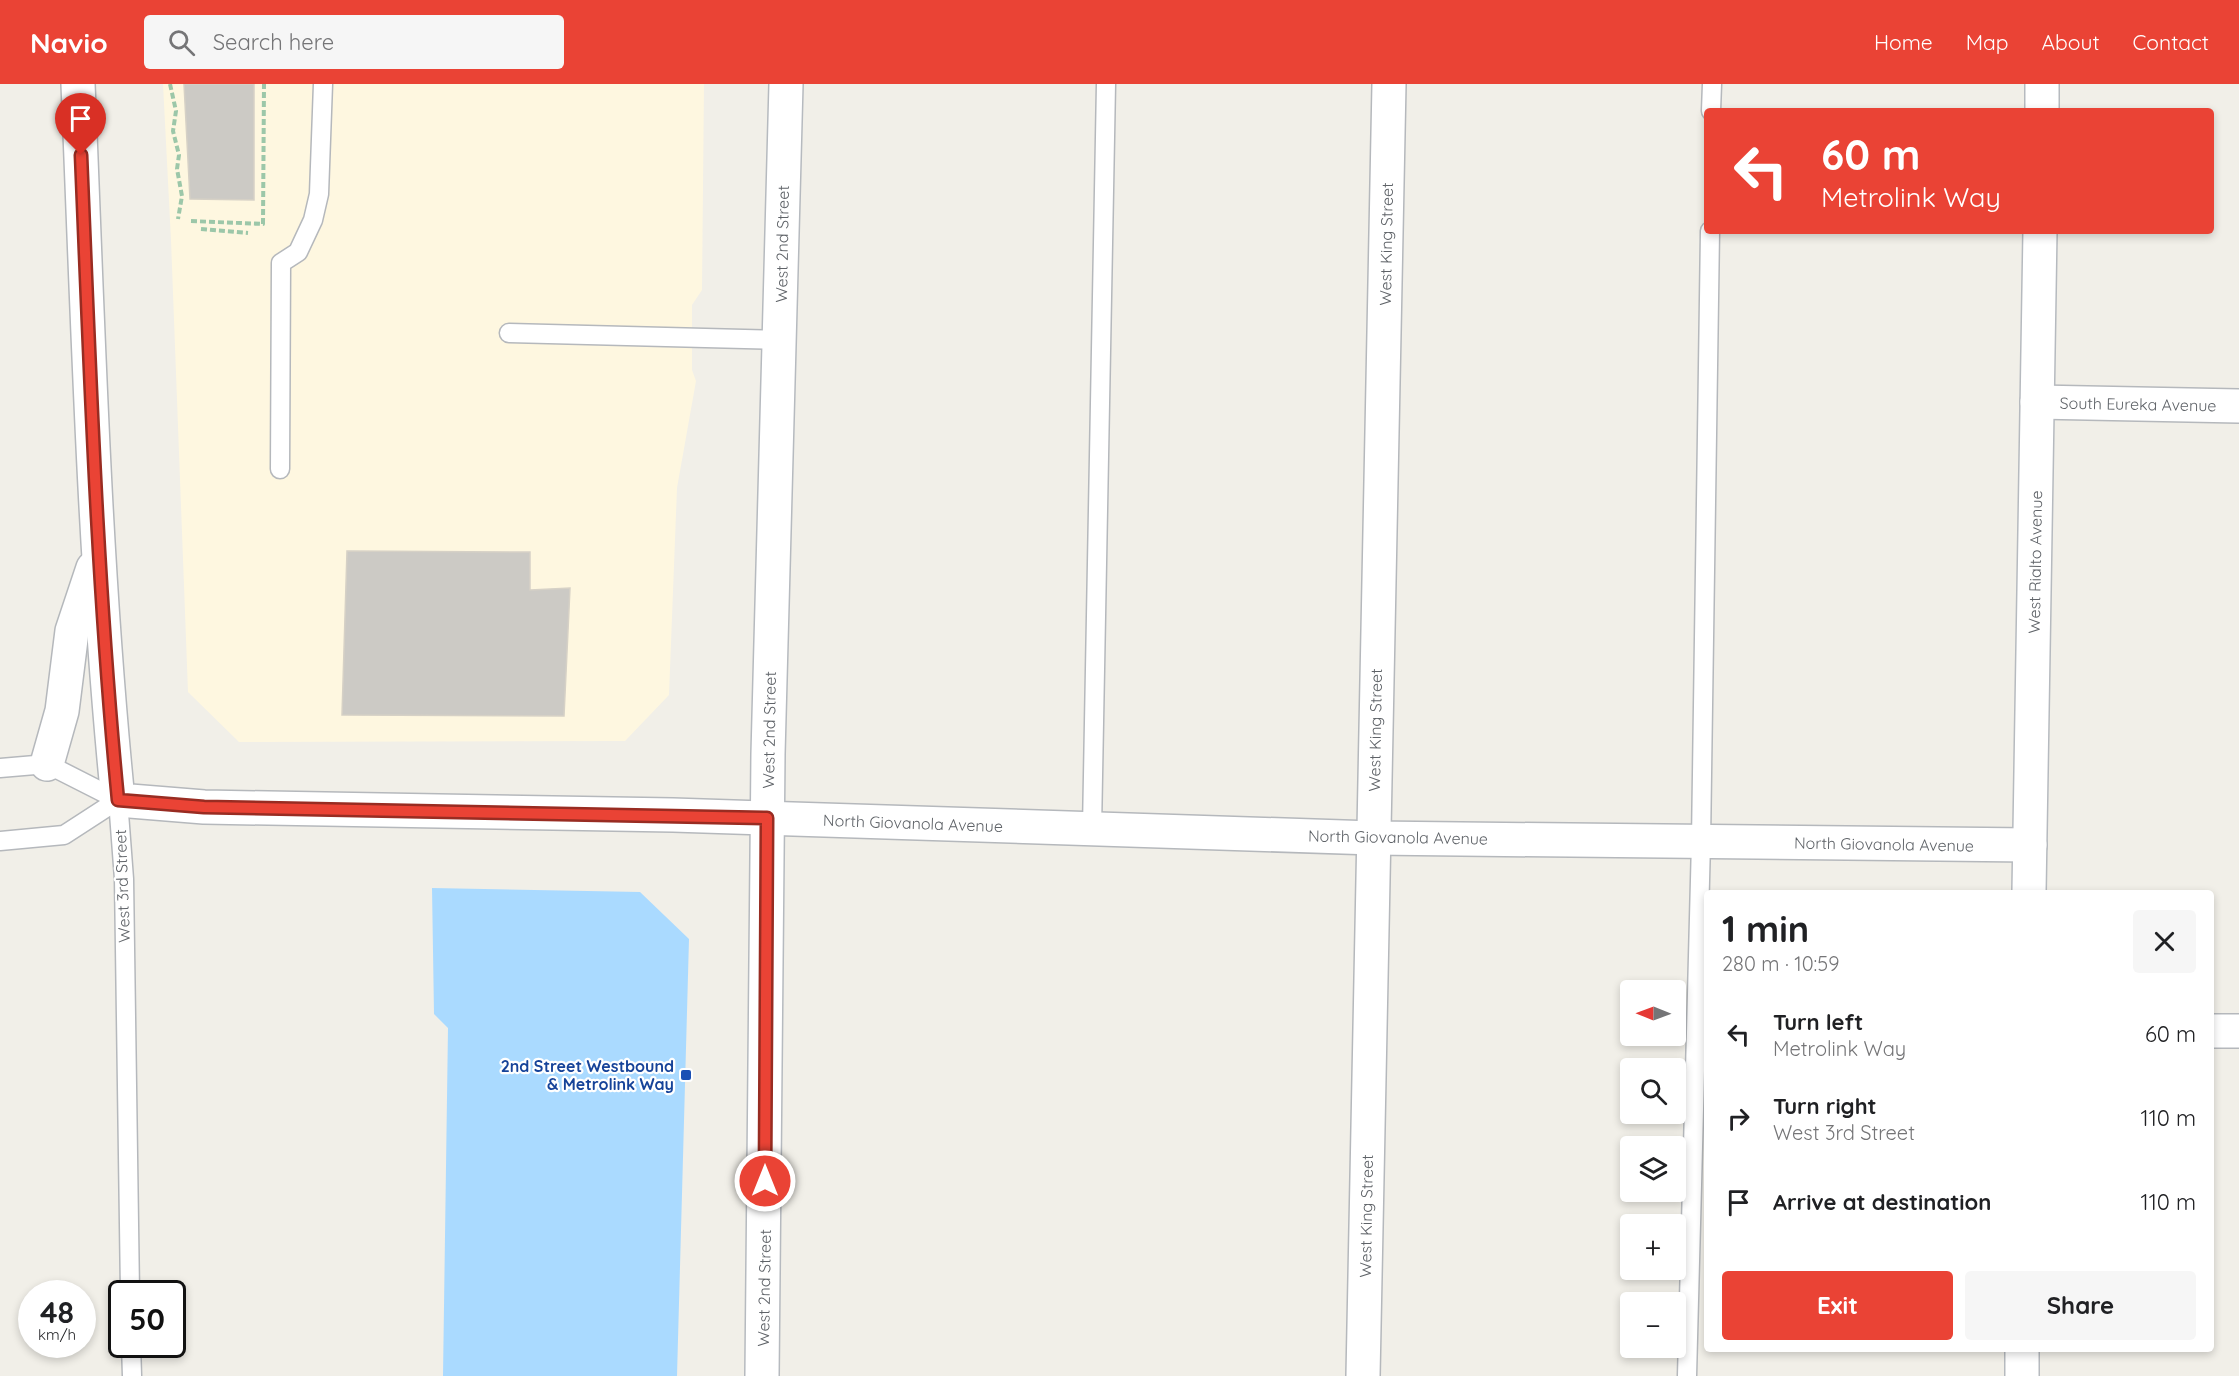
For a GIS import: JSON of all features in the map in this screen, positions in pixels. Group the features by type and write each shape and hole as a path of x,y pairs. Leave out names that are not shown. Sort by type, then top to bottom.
{"street":[{"name":"West 3rd Street","path":"78,84 98,555 108,711 118,800"},
{"name":"West 2nd Street","path":"762,1376 767,818 786,84"},
{"name":"West King Street","path":"1363,1376 1389,84"},
{"path":"2042,84 2042,108"},
{"name":"West Rialto Avenue","path":"2029,890 2040,234"},
{"name":"South Eureka Avenue","path":"2037,402 2239,406"},
{"path":"47,764 62,711 72,631 98,555"},
{"name":"North Giovanola Avenue","path":"118,800 204,807 767,818 1373,838 2030,845"},
{"path":"2214,1031 2239,1031"},
{"path":"2022,1352 2022,1376"}],"lane":[{"path":"280,469 281,263 298,252 314,220 319,194 323,84"},
{"path":"1092,829 1106,84"},
{"path":"1711,108 1712,84"},
{"path":"1687,1376 1701,842 1710,234"},
{"path":"509,333 779,340"},
{"path":"0,768 47,764 118,800"},
{"path":"0,841 64,835 118,800"},
{"name":"West 3rd Street","path":"118,800 124,879 130,1280"},
{"path":"131,1358 132,1376"}],"path":[{"path":"170,84 176,111 173,131 179,155 177,169 182,196 178,219"},
{"path":"191,220 263,224 264,84"},
{"path":"201,229 248,233"}],"shaded area":[{"path":"163,84 704,84 702,290 692,305 692,370 696,381 677,488 669,695 625,741 239,742 188,692"}],"water":[{"path":"432,888 640,892 689,939 677,1376 443,1376 448,1028 434,1014"}],"building":[{"path":"184,84 254,84 254,200 190,199"},
{"path":"347,551 530,552 530,590 570,588 564,716 342,715"}],"place":[{"name":"2nd Street Westbound & Metrolink Way","path":"686,1075"}],"route":[{"path":"81,155 98,555 108,711 118,800 204,807 767,818 765,1181"}]}
